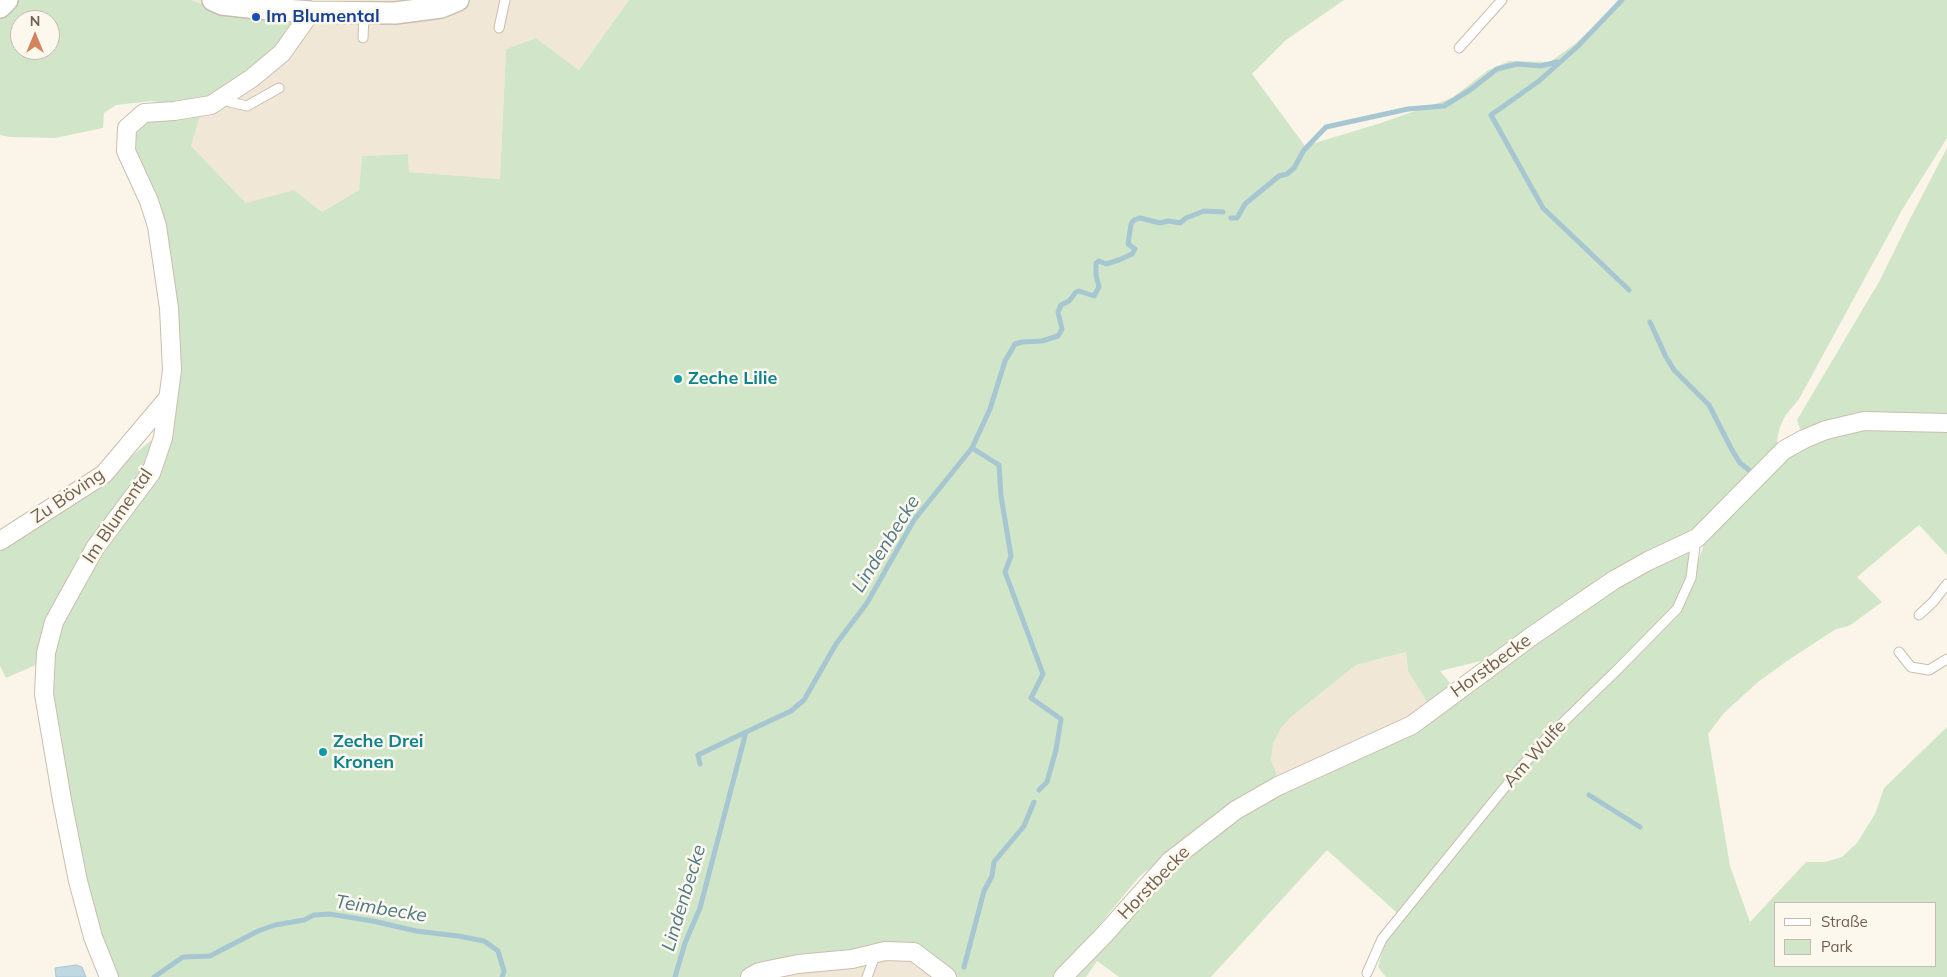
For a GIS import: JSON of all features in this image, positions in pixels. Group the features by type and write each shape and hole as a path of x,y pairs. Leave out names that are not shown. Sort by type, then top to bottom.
{"street":[{"path":"0,7 7,0"},
{"path":"213,0 222,4 298,7 364,13 402,8 441,7 458,0"},
{"name":"Im Blumental","path":"109,977 93,937 78,881 44,694 46,653 54,622 95,548 151,472 163,438 172,370 169,308 157,226 149,201 126,152 127,128 144,112 174,112 211,105 252,78 282,53 298,7"},
{"name":"Zu Böving","path":"0,541 104,474 168,398"},
{"name":"Horstbecke","path":"1063,977 1104,935 1170,861 1236,810 1278,786 1412,725 1532,636 1614,580 1696,538 1784,450 1826,430 1864,421 1947,423"},
{"path":"750,977 759,972 798,964 852,959 885,951 914,952 947,977"}],"lane":[{"path":"499,28 505,0"},
{"path":"1459,48 1502,0"},
{"path":"363,38 364,13"},
{"path":"225,96 230,102 247,106 278,88"},
{"name":"Am Wulfe","path":"1367,973 1382,939 1522,766 1545,740 1677,608 1691,578 1696,538"},
{"path":"1919,615 1933,602 1947,584"},
{"path":"1899,652 1910,667 1929,670 1947,659"},
{"path":"867,977 877,953"}],"shaded area":[{"path":"191,0 629,0 579,70 536,38 506,49 500,179 409,172 408,154 362,156 359,190 322,212 294,190 247,204 191,146 201,113 199,102 241,75 221,10"},
{"path":"1406,652 1408,671 1430,707 1278,777 1271,760 1273,744 1281,727 1291,717 1356,665"},
{"path":"914,955 940,977 759,977"}],"green space":[{"path":"18,0 191,0 221,10 299,18 278,50 199,102 177,104 151,101 116,105 104,113 103,128 55,138 0,135 0,15"},
{"path":"629,0 1344,0 1286,40 1252,74 1305,146 1381,123 1452,98 1487,71 1509,61 1550,62 1576,43 1601,20 1618,0 1947,0 1947,138 1902,210 1799,399 1785,416 1780,427 1777,448 1695,530 1489,659 1440,671 1460,695 1645,568 1690,547 1698,562 1704,544 1714,526 1786,455 1807,443 1864,427 1947,426 1947,555 1919,525 1857,577 1882,602 1849,626 1836,629 1758,682 1724,713 1708,734 1730,866 1750,922 1806,862 1825,862 1842,857 1857,843 1875,814 1884,788 1947,727 1947,977 1386,977 1378,967 1385,943 1404,919 1327,850 1211,977 1119,977 1097,961 1086,977 1070,977 1174,864 1237,814 1430,707 1408,671 1406,652 1356,665 1291,717 1281,728 1273,744 1271,760 1278,777 1235,800 1139,877 1056,977 952,977 915,949 758,966 741,974 741,977 117,977 91,913 38,664 6,678 0,666 0,546 108,476 172,423 175,304 131,153 132,135 145,119 201,113 191,146 246,203 294,190 322,212 359,190 362,156 408,154 409,172 500,179 506,49 536,38 579,70"},
{"path":"1947,148 1947,415 1800,429 1797,420 1880,280"}],"water":[{"path":"76,965 82,967 86,977 56,977 55,968"}],"waterway":[{"path":"1622,0 1577,47 1539,81 1491,115 1543,208 1629,290"},
{"name":"Lindenbecke","path":"1231,218 1237,218 1245,204 1279,176 1287,174 1294,168 1304,150 1326,127 1408,109 1444,106 1470,90 1497,69 1517,64 1541,66 1557,62"},
{"name":"Lindenbecke","path":"675,977 685,943 700,908 746,732 791,711 804,700 836,644 867,603 914,520 972,448 990,409 1005,361 1015,344 1042,341 1058,336 1062,329 1058,312 1061,305 1069,301 1079,291 1094,296 1099,287 1096,263 1099,261 1106,264 1132,254 1135,249 1128,244 1131,224 1134,220 1140,218 1160,223 1168,221 1180,223 1186,218 1204,211 1223,212"},
{"path":"1650,322 1674,370 1709,405 1732,450 1740,463 1749,470"},
{"path":"972,448 999,465 1001,496 1011,556 1005,572 1043,674 1031,698 1061,719 1056,750 1047,782 1039,790"},
{"path":"700,764 698,755 746,732"},
{"path":"1589,795 1640,827"},
{"path":"964,967 984,891 992,876 994,862 1024,826 1034,802"},
{"name":"Teimbecke","path":"154,977 183,957 210,956 258,931 275,925 304,920 314,915 329,914 373,921 416,931 484,941 498,951 504,971 502,977"}],"place":[{"name":"Im Blumental","path":"256,17"},
{"name":"Zeche Lilie","path":"678,379"},
{"name":"Zeche Drei Kronen","path":"323,752"}]}
